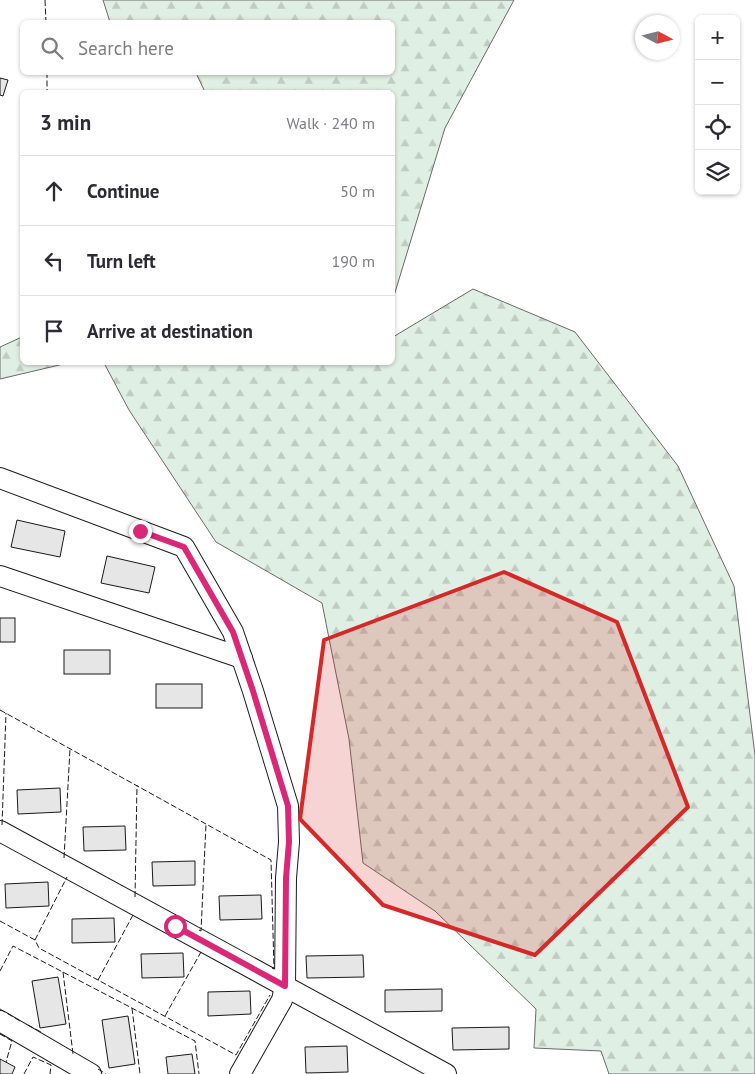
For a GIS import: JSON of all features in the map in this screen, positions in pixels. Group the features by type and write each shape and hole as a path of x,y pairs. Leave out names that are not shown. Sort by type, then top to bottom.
{"street":[{"path":"0,478 184,547 233,632 288,806 289,842 286,878 285,986 282,1000 240,1074"},
{"path":"0,576 242,658"},
{"path":"0,831 446,1074"},
{"path":"0,1021 91,1074"}],"highlighted area":[{"path":"504,572 617,622 688,807 535,955 383,905 300,819 324,640"}],"green space":[{"path":"103,0 514,0 445,128 395,292 395,90 204,90 197,75 395,75 395,20 109,20"},
{"path":"473,289 575,332 678,466 734,586 755,755 755,1074 609,1074 601,1051 534,1048 536,1009 435,911 363,863 349,739 322,603 216,542 129,410 105,365 395,365 395,336"},
{"path":"20,338 20,365 60,365 0,379 0,347"}],"building":[{"path":"0,78 8,80 3,96 0,95"},
{"path":"17,520 65,531 60,557 11,547"},
{"path":"107,556 155,567 149,593 101,583"},
{"path":"0,618 15,618 15,642 0,642"},
{"path":"64,650 110,650 110,674 64,674"},
{"path":"156,684 202,684 202,708 156,708"},
{"path":"60,788 61,812 18,814 17,790"},
{"path":"125,826 126,850 84,851 83,827"},
{"path":"195,861 195,885 153,886 152,862"},
{"path":"48,882 49,906 6,908 5,884"},
{"path":"261,895 262,919 220,920 219,896"},
{"path":"114,918 115,942 72,943 72,919"},
{"path":"183,953 184,977 142,978 141,954"},
{"path":"363,955 364,977 307,978 306,956"},
{"path":"58,977 66,1024 40,1028 32,981"},
{"path":"442,989 442,1011 385,1012 385,990"},
{"path":"250,991 251,1014 208,1016 208,992"},
{"path":"128,1016 135,1064 109,1068 102,1020"},
{"path":"509,1027 509,1049 453,1050 452,1028"},
{"path":"347,1046 348,1072 306,1073 305,1047"},
{"path":"192,1054 195,1074 168,1074 166,1057"},
{"path":"0,1059 15,1067 12,1074 0,1074"}],"fence":[{"path":"45,0 46,20"},
{"path":"47,75 47,90"},
{"path":"0,710 271,860 274,969 272,968"},
{"path":"2,825 6,713"},
{"path":"64,858 70,749"},
{"path":"135,897 137,785"},
{"path":"199,930 201,931 206,824"},
{"path":"35,940 67,877"},
{"path":"98,980 133,915"},
{"path":"0,921 35,940 39,948 236,1055 270,995"},
{"path":"0,971 13,946 195,1041 199,1074"},
{"path":"165,1016 201,952"},
{"path":"63,972 73,1054"},
{"path":"132,1008 140,1074"},
{"path":"0,1009 20,1021"},
{"path":"28,1025 41,1032"},
{"path":"0,1034 12,1041 6,1062"},
{"path":"24,1074 33,1057 51,1065 50,1074"},
{"path":"98,1069 106,1074"}],"route":[{"path":"140,531 184,547 233,632 253,691 288,806 289,842 286,878 285,986 175,926"}]}
